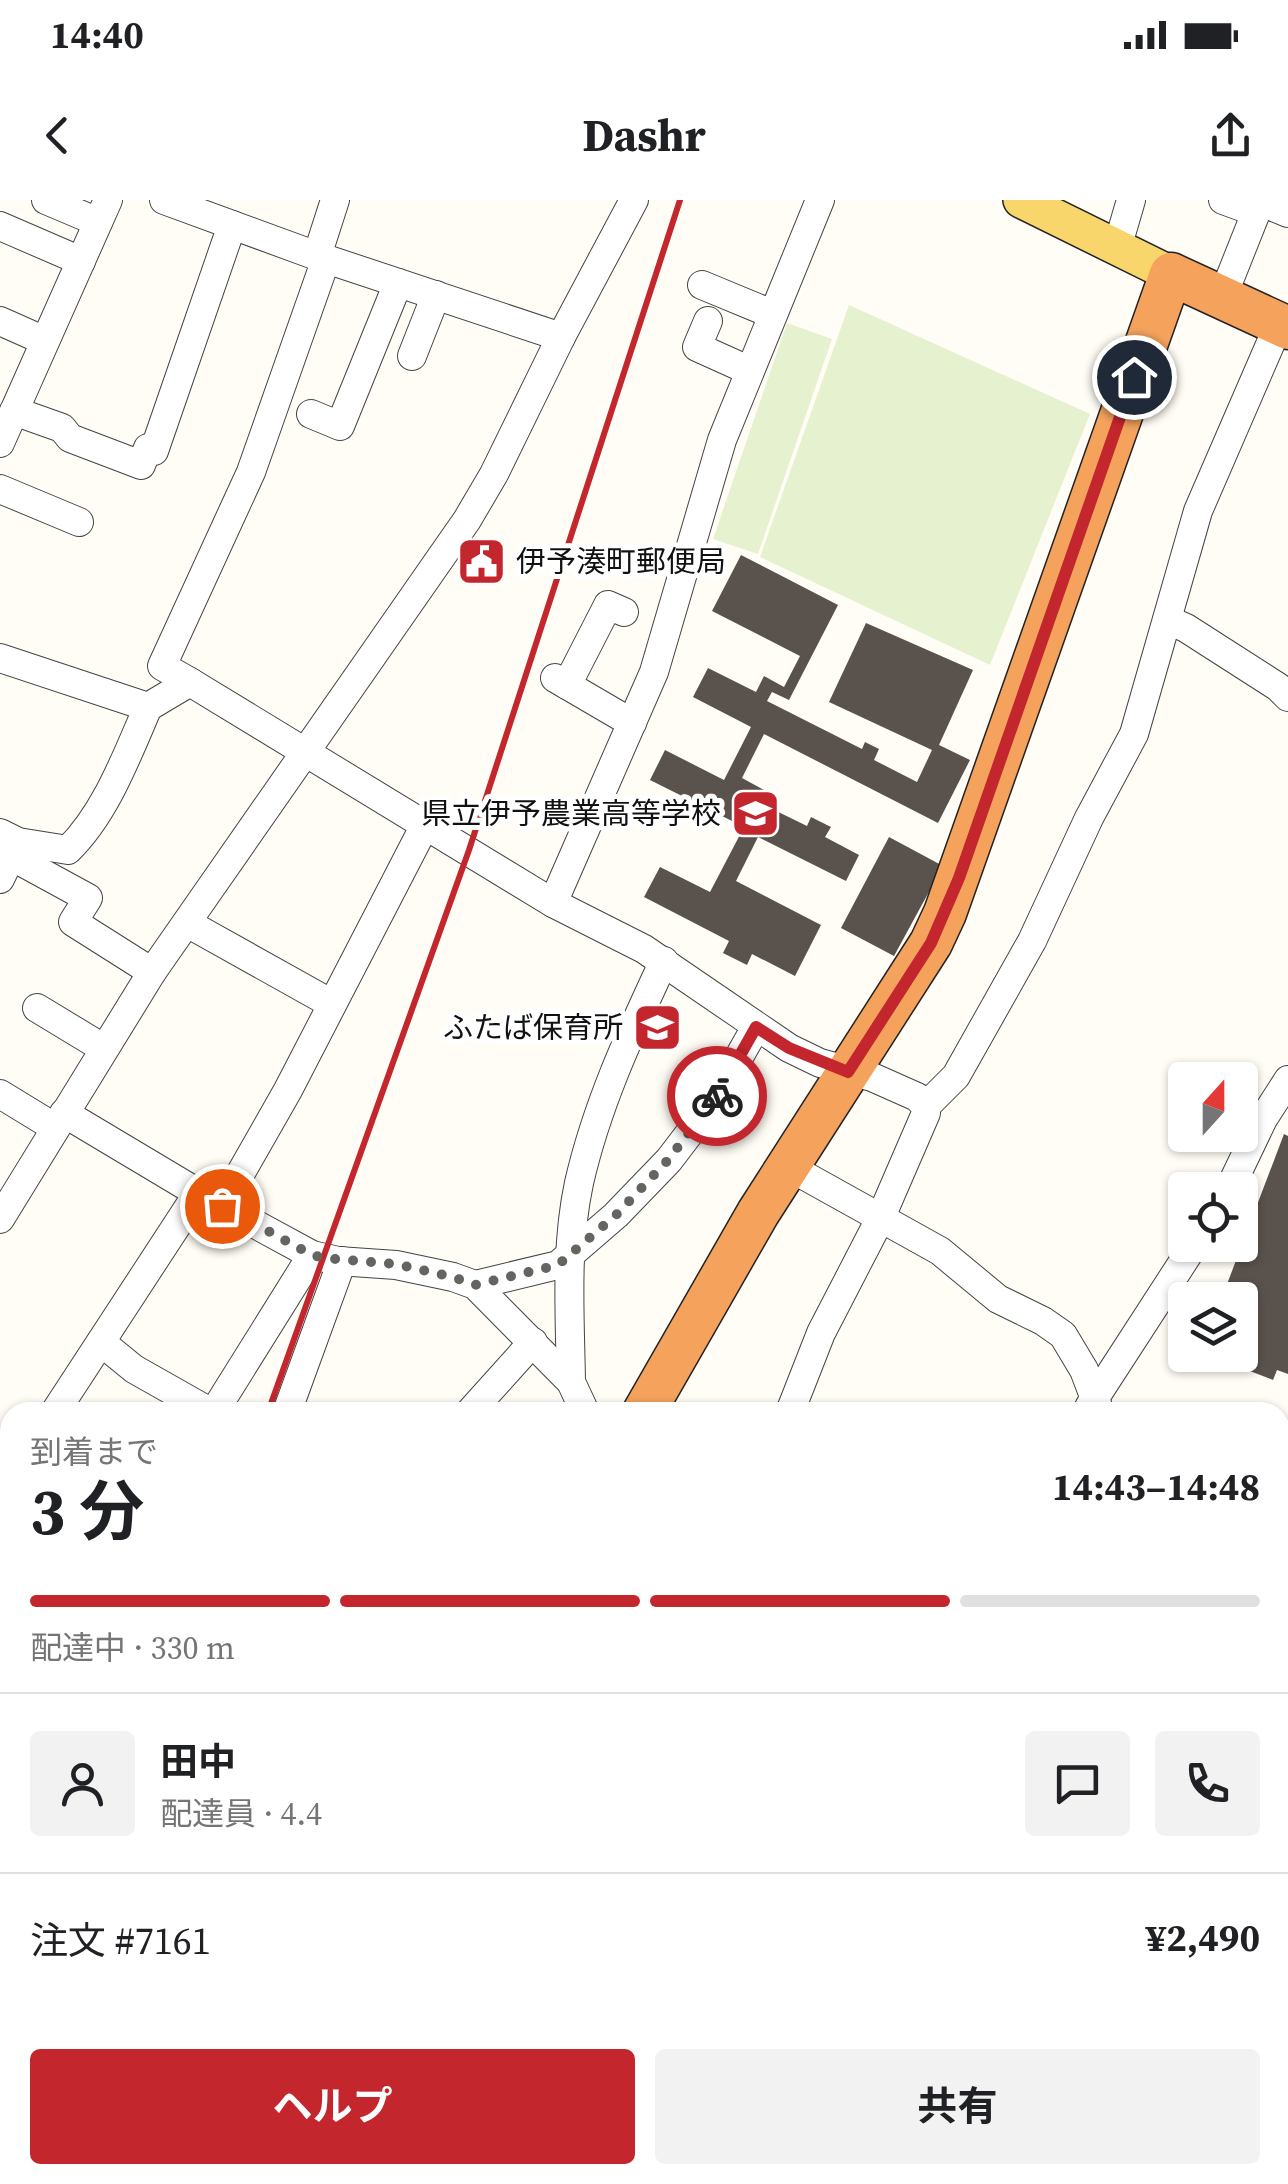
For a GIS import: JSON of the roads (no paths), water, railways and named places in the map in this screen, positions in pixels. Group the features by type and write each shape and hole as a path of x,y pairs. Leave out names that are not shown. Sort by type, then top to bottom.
{"highway":[{"path":"650,1402 758,1213 931,943 945,913 1170,274 1283,326"}],"main road":[{"path":"1021,200 1170,274"}],"street":[{"path":"0,444 103,211 46,200"},
{"path":"164,200 560,336"},
{"path":"336,200 322,257 251,472 162,666 553,903 618,933 664,961 789,1048 848,1072 872,1077 917,1097 926,1106 880,1217 831,1310 794,1402"},
{"path":"0,1219 152,972 466,520 494,474 560,336 634,200"},
{"path":"553,903 654,672 722,440 820,200"},
{"path":"1117,248 1131,200"},
{"path":"1222,200 1288,212"},
{"path":"1222,298 1259,205"},
{"path":"14,411 62,428 70,438 141,465 148,448 154,450 232,225"},
{"path":"0,226 81,261"},
{"path":"311,414 340,426 398,283"},
{"path":"702,285 772,314"},
{"path":"412,356 436,295"},
{"path":"0,320 46,341"},
{"path":"708,321 697,347 748,370"},
{"path":"926,1106 956,1076 1032,941 1089,818 1134,734 1198,511 1283,326"},
{"path":"0,489 79,522"},
{"path":"624,612 608,605 561,682 632,724"},
{"path":"1168,620 1278,687 1288,697"},
{"path":"0,658 148,707"},
{"path":"7,852 68,850 126,757 148,707 190,682"},
{"path":"62,1402 288,1090 424,827"},
{"path":"7,852 88,898 73,922 152,972"},
{"path":"187,924 332,1004"},
{"path":"571,1382 571,1255 578,1187 616,1064 664,961"},
{"path":"37,1008 103,1048"},
{"path":"475,1285 558,1265 616,1215 668,1160 714,1101 756,1027"},
{"path":"1237,1172 1262,1119 1288,1080"},
{"path":"0,1094 59,1120 312,1255 396,1264 475,1285 571,1382 580,1402"},
{"path":"790,1167 940,1251 998,1299 1062,1335 1091,1402"},
{"path":"218,1402 312,1255"},
{"path":"291,1402 342,1261"},
{"path":"1098,1402 1184,1262"},
{"path":"102,1342 134,1369 194,1402"},
{"path":"479,1402 533,1342"}],"railway":[{"path":"272,1402 469,850 680,200"}],"place":[{"name":"伊予湊町郵便局","path":"481,561"},
{"name":"県立伊予農業高等学校","path":"756,813"},
{"name":"ふたば保育所","path":"658,1027"}]}
